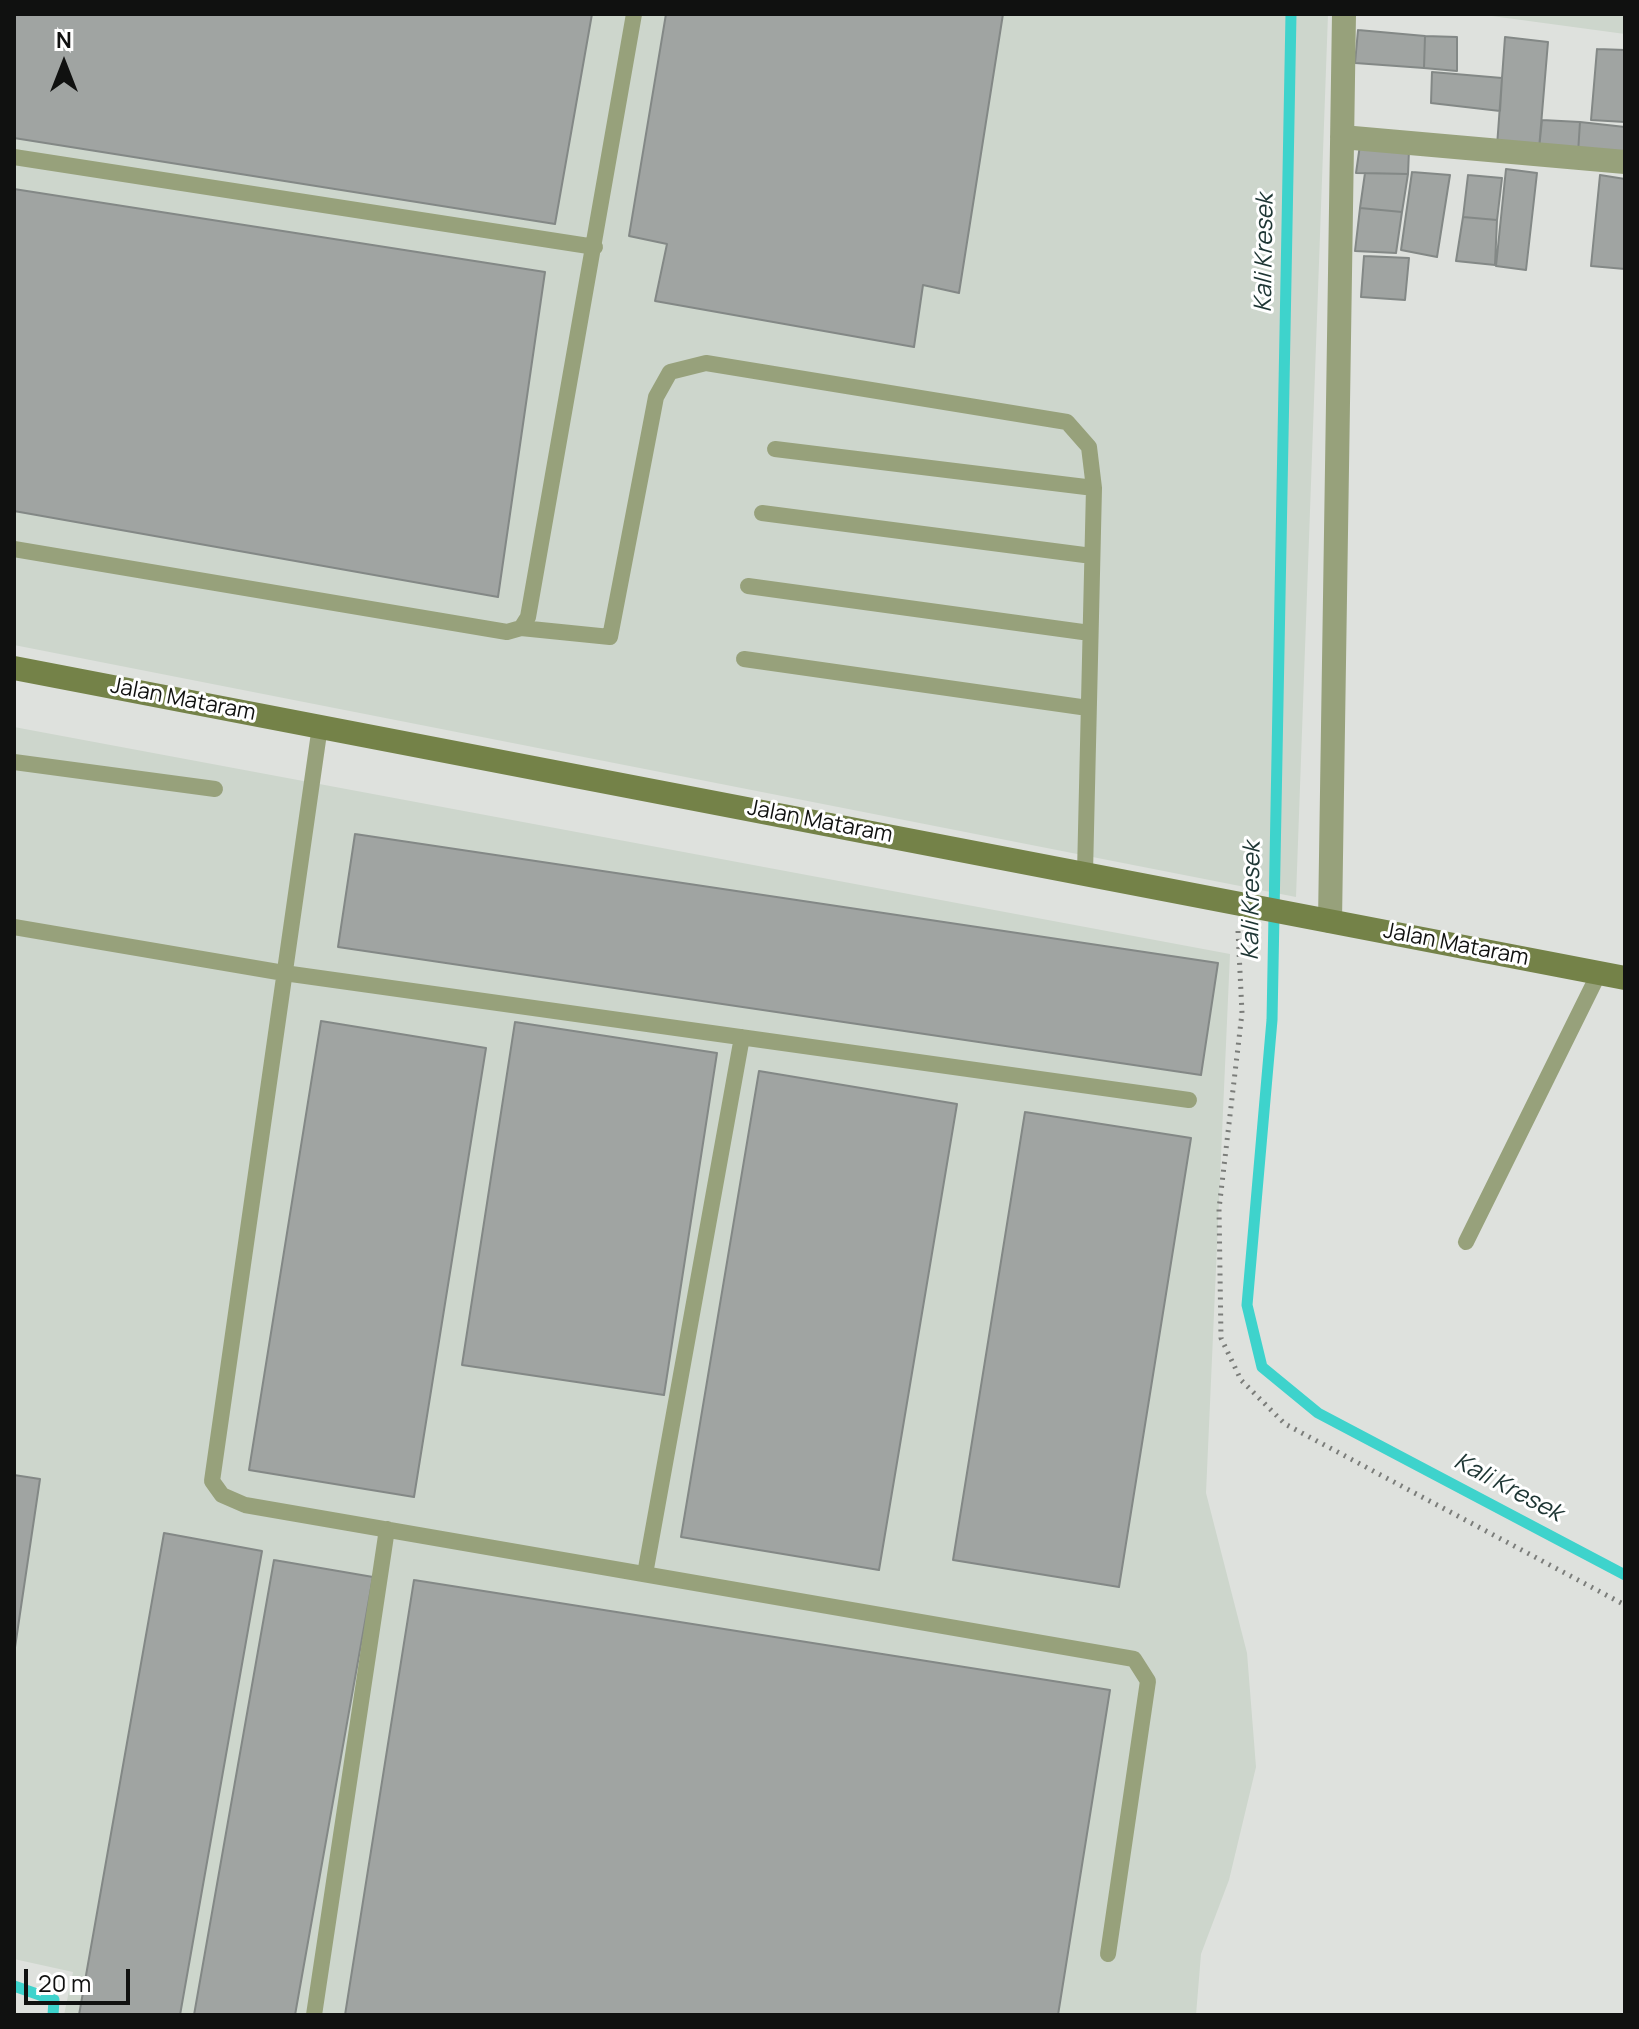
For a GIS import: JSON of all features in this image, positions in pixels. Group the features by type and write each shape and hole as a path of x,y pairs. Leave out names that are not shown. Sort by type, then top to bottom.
{"main road":[{"name":"Jalan Mataram","path":"14,668 1625,978"}],"street":[{"path":"1324,920 1344,14"},
{"path":"1342,137 1625,162"}],"lane":[{"path":"521,628 528,617 634,14"},
{"path":"14,157 595,247"},
{"path":"14,549 507,632 521,628 610,637 656,397 670,372 706,363 1067,422 1089,447 1094,488 1085,873"},
{"path":"775,449 1094,488"},
{"path":"762,513 1092,556"},
{"path":"748,586 1090,633"},
{"path":"744,659 1088,708"},
{"path":"320,726 212,1481 222,1495 245,1505 1134,1659 1148,1681 1108,1954"},
{"path":"14,762 215,789"},
{"path":"14,927 284,973 1189,1100"},
{"path":"1466,1242 1599,973"},
{"path":"645,1574 742,1037"},
{"path":"314,2015 387,1529"}],"path":[{"path":"1243,903 1242,1013 1219,1209 1221,1338 1241,1380 1285,1424 1625,1605"}],"shaded area":[{"path":"14,14 1328,14 1296,897 14,645"},
{"path":"1477,14 1625,14 1625,34"},
{"path":"14,727 1230,954 1206,1493 1247,1653 1256,1767 1229,1880 1201,1954 1196,2015 64,2015 73,1972 14,1959"}],"building":[{"path":"14,14 592,14 555,224 14,138"},
{"path":"666,14 1003,14 959,293 923,285 914,347 655,301 667,244 629,236"},
{"path":"1358,30 1425,36 1424,68 1355,63"},
{"path":"1425,36 1457,37 1457,71 1424,68"},
{"path":"1505,37 1548,42 1539,149 1497,146"},
{"path":"1597,49 1625,50 1625,122 1591,120"},
{"path":"1432,72 1502,78 1500,111 1431,103"},
{"path":"1542,120 1580,122 1578,153 1539,149"},
{"path":"1580,122 1625,127 1625,158 1578,153"},
{"path":"1360,145 1409,150 1408,174 1356,173"},
{"path":"1506,169 1537,173 1526,270 1496,266"},
{"path":"1412,172 1450,175 1437,257 1401,250"},
{"path":"1365,173 1408,174 1402,212 1360,208"},
{"path":"1468,175 1502,178 1497,220 1463,217"},
{"path":"1600,175 1625,179 1625,269 1591,266"},
{"path":"14,189 545,272 498,597 14,511"},
{"path":"1360,208 1402,212 1396,253 1355,251"},
{"path":"1463,217 1497,220 1495,265 1456,261"},
{"path":"1364,256 1409,258 1405,300 1361,297"},
{"path":"355,834 1218,963 1201,1075 338,947"},
{"path":"321,1021 486,1048 414,1497 249,1470"},
{"path":"515,1022 717,1053 664,1395 462,1365"},
{"path":"759,1071 957,1104 879,1570 681,1537"},
{"path":"1025,1112 1191,1138 1119,1587 953,1560"},
{"path":"14,1475 40,1479 14,1654"},
{"path":"164,1533 262,1551 180,2015 79,2015"},
{"path":"274,1560 373,1577 295,2015 194,2015"},
{"path":"414,1580 1110,1690 1058,2015 345,2015"}],"waterway":[{"name":"Kali Kresek","path":"1291,14 1272,1020 1247,1305 1262,1367 1318,1413 1625,1575"},
{"path":"14,1986 54,2000 53,2015"}]}
